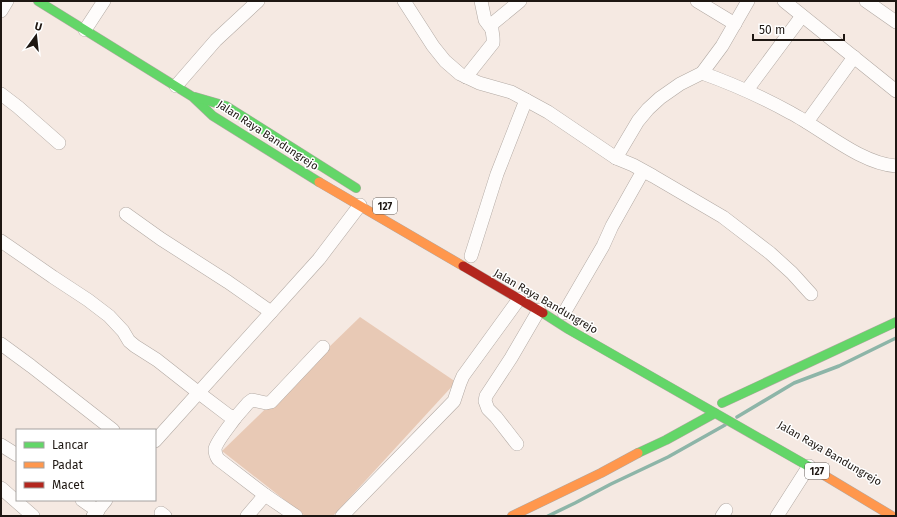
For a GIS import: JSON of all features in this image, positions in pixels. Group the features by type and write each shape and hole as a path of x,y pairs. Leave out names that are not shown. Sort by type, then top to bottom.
{"main road":[{"name":"Jalan Raya Bandungrejo","path":"38,1 193,97 213,116 308,176 363,200"},
{"name":"Jalan Raya Bandungrejo","path":"193,97 226,106 363,200 519,299 568,329 809,466 892,516"},
{"path":"566,315 568,329"},
{"path":"731,409 719,402 745,393 896,322"},
{"path":"518,515 638,453 718,414"}],"street":[{"path":"1,11 7,1"},
{"path":"85,30 104,1"},
{"path":"176,86 216,40 258,1"},
{"path":"404,1 432,46 445,61 460,74 479,83 511,92 526,100 548,112 616,158 643,171 723,217 770,253 792,273 811,294"},
{"path":"466,77 493,42 491,28 485,20 481,1"},
{"path":"491,28 495,20 520,1"},
{"path":"698,1 735,24"},
{"path":"616,158 638,121 648,109 660,98 680,84 702,73 722,46 748,1"},
{"path":"784,1 896,91"},
{"path":"866,1 896,22"},
{"path":"748,90 802,16"},
{"path":"807,122 854,57"},
{"path":"702,73 748,90 807,122 844,146 867,158 895,169"},
{"path":"1,94 59,143"},
{"path":"471,256 497,174 526,100"},
{"path":"566,315 612,226 643,171"},
{"path":"156,440 319,259 363,200"},
{"path":"126,214 271,312"},
{"path":"1,241 88,300 109,316 123,331 129,341 135,346 157,360 228,415 235,418"},
{"path":"342,516 454,401 463,376 519,299"},
{"path":"517,444 488,409 485,401 486,396 511,358 539,310"},
{"path":"1,344 112,429"},
{"path":"296,516 265,495 218,459 215,454 215,448 235,418 248,403 252,400 266,403 271,402 323,348"},
{"path":"1,444 16,455"},
{"path":"777,516 809,466"},
{"path":"1,488 33,516"},
{"path":"246,516 265,495"},
{"path":"83,501 95,513 105,501"}],"shaded area":[{"path":"360,317 456,382 333,516 305,516 222,451"}],"waterway":[{"path":"737,417 794,383 839,366 896,338"},
{"path":"548,516 668,457 725,425"}],"traffic: fast":[{"path":"38,1 193,97 213,116 319,182"},
{"path":"195,97 226,106 356,188"},
{"path":"543,313 568,329 822,474"},
{"path":"722,403 896,322"},
{"path":"638,453 666,440 715,413"}],"traffic: slow":[{"path":"319,182 463,266"},
{"path":"512,516 601,473 638,453"},
{"path":"822,474 892,516"}],"traffic: jam":[{"path":"463,266 543,313"}]}
